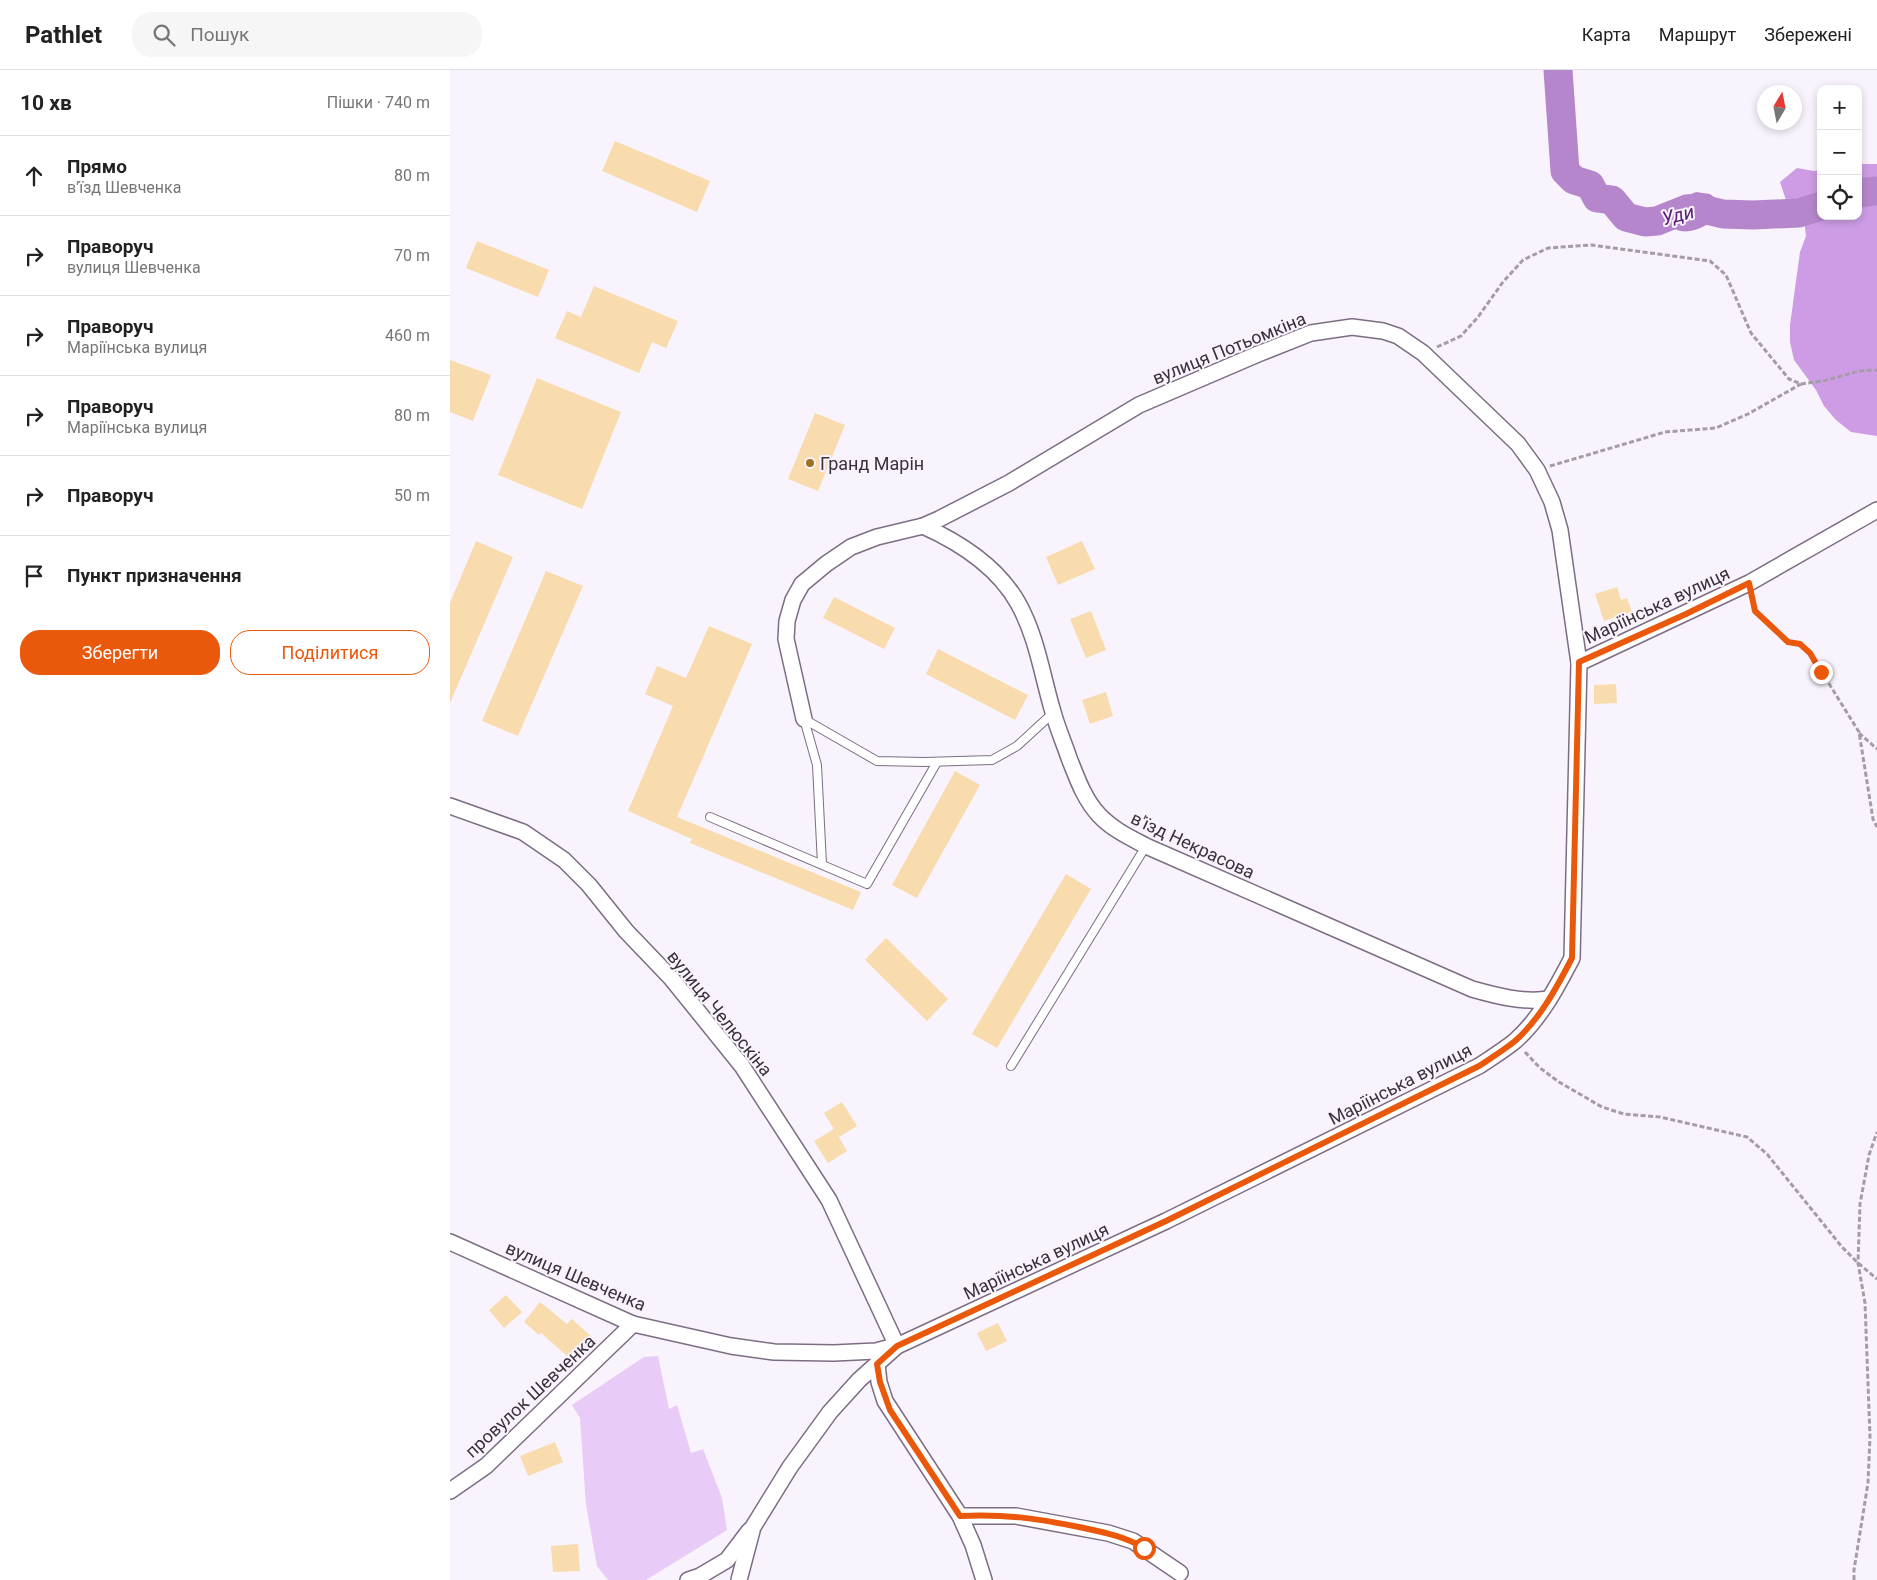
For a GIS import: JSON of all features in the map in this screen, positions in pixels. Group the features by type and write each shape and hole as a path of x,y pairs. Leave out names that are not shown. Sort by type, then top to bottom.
{"street":[{"name":"вулиця Потьомкіна","path":"804,719 786,639 787,621 793,600 802,584 826,564 851,547 877,537 922,526 1009,483 1138,405 1311,333 1352,327 1368,328 1398,336 1423,353 1518,444 1537,470 1552,502 1560,530 1579,662"},
{"name":"Маріїнська вулиця","path":"739,1580 752,1526 790,1467 830,1412 859,1380 897,1346 1175,1217 1479,1066 1515,1041 1549,999 1572,958 1579,662 1686,614 1749,583 1877,510"},
{"name":"в'їзд Некрасова","path":"922,526 951,539 977,556 999,577 1018,602 1031,630 1053,713 1077,779 1090,804 1115,829 1146,846 1472,989 1499,997 1519,1000 1549,999"},
{"name":"вулиця Челюскіна","path":"450,806 523,832 564,860 589,886 626,931 671,978 742,1066 829,1200 897,1346"},
{"name":"вулиця Шевченка","path":"450,1242 633,1324 730,1346 774,1352 834,1354 876,1351 897,1346"},
{"name":"провулок Шевченка","path":"450,1491 486,1466 633,1324"},
{"path":"877,1364 880,1382 890,1410 960,1516 973,1545 984,1580"},
{"path":"960,1516 1023,1516 1114,1534 1133,1541 1180,1573"},
{"path":"688,1580 700,1576 727,1560 752,1526"}],"lane":[{"path":"804,719 877,762 937,762 992,760 1017,746 1053,713"},
{"path":"804,719 817,765 822,864"},
{"path":"710,817 867,884 937,762"},
{"path":"1011,1066 1146,846"}],"path":[{"path":"1423,353 1460,336 1478,317 1503,282 1523,260 1548,248 1591,244 1710,261 1726,276 1750,332 1789,379 1801,384"},
{"path":"1537,470 1665,432 1716,428 1748,414 1801,384 1823,381 1859,371 1877,370"},
{"path":"1749,583 1755,611 1788,642 1800,644 1810,653 1859,732 1877,749"},
{"path":"1859,732 1873,819 1877,827"},
{"path":"1515,1041 1540,1068 1559,1082 1602,1107 1624,1114 1660,1117 1747,1137 1766,1154 1824,1226 1858,1263 1877,1279"},
{"path":"1854,1580 1868,1482 1870,1437 1865,1303 1858,1263 1860,1204 1869,1155 1877,1132"}],"shaded area":[{"path":"1862,164 1877,164 1877,436 1851,432 1836,420 1824,406 1816,390 1794,360 1790,342 1790,325 1800,252 1806,236 1804,220 1786,200 1780,182 1797,168 1817,171 1817,220 1862,220"},
{"path":"658,1356 669,1409 677,1405 691,1453 703,1449 722,1498 727,1530 646,1580 608,1580 597,1566 586,1505 580,1418 572,1405 644,1357"}],"water":[{"path":"1696,192 1710,194 1724,205 1723,214 1696,230 1682,231 1675,229 1668,224 1666,209 1675,201"}],"building":[{"path":"615,141 710,181 697,212 602,171"},
{"path":"477,241 549,270 538,297 466,268"},
{"path":"594,286 678,321 666,348 652,342 639,373 555,338 567,311 581,317"},
{"path":"450,360 491,375 473,421 450,412"},
{"path":"537,378 621,412 582,509 498,475"},
{"path":"815,413 845,425 818,491 788,479"},
{"path":"476,541 513,557 450,703 450,603"},
{"path":"1082,541 1095,569 1058,585 1046,557"},
{"path":"546,571 583,586 518,736 482,721"},
{"path":"1617,587 1621,600 1627,598 1632,612 1604,621 1595,594"},
{"path":"834,597 895,628 884,649 823,618"},
{"path":"1091,611 1106,650 1086,658 1070,619"},
{"path":"709,626 752,644 677,817 861,892 853,910 690,843 692,839 628,811 673,706 645,694 657,666 686,678"},
{"path":"938,649 1028,695 1015,720 926,674"},
{"path":"1616,684 1617,703 1594,704 1594,685"},
{"path":"1106,692 1113,716 1090,724 1082,700"},
{"path":"955,771 980,785 917,898 892,885"},
{"path":"1066,874 1091,889 997,1048 972,1034"},
{"path":"886,938 948,999 927,1021 865,960"},
{"path":"842,1102 857,1126 839,1137 824,1113"},
{"path":"834,1129 847,1151 828,1163 814,1141"},
{"path":"506,1295 522,1312 504,1328 489,1310"},
{"path":"540,1302 567,1324 572,1319 594,1339 574,1362 541,1333 539,1335 524,1322"},
{"path":"998,1323 1007,1341 986,1351 977,1333"},
{"path":"555,1442 563,1462 528,1476 520,1456"},
{"path":"578,1544 580,1571 553,1572 551,1546"}],"waterway":[{"name":"Уди","path":"1558,70 1565,171 1574,180 1590,185 1597,198 1612,200 1626,217 1645,222 1657,221 1687,209 1698,208 1723,214 1753,215 1799,213 1817,207"},
{"name":"Уди","path":"1862,193 1877,191"}],"place":[{"name":"Гранд Марін","path":"810,463"}],"route":[{"path":"1144,1548 1121,1536 1037,1518 992,1515 960,1516 890,1410 885,1400 877,1364 897,1346 1166,1221 1479,1066 1515,1041 1536,1017 1553,993 1572,958 1579,662 1686,614 1749,583 1755,611 1788,642 1800,644 1810,653 1821,672"}]}
